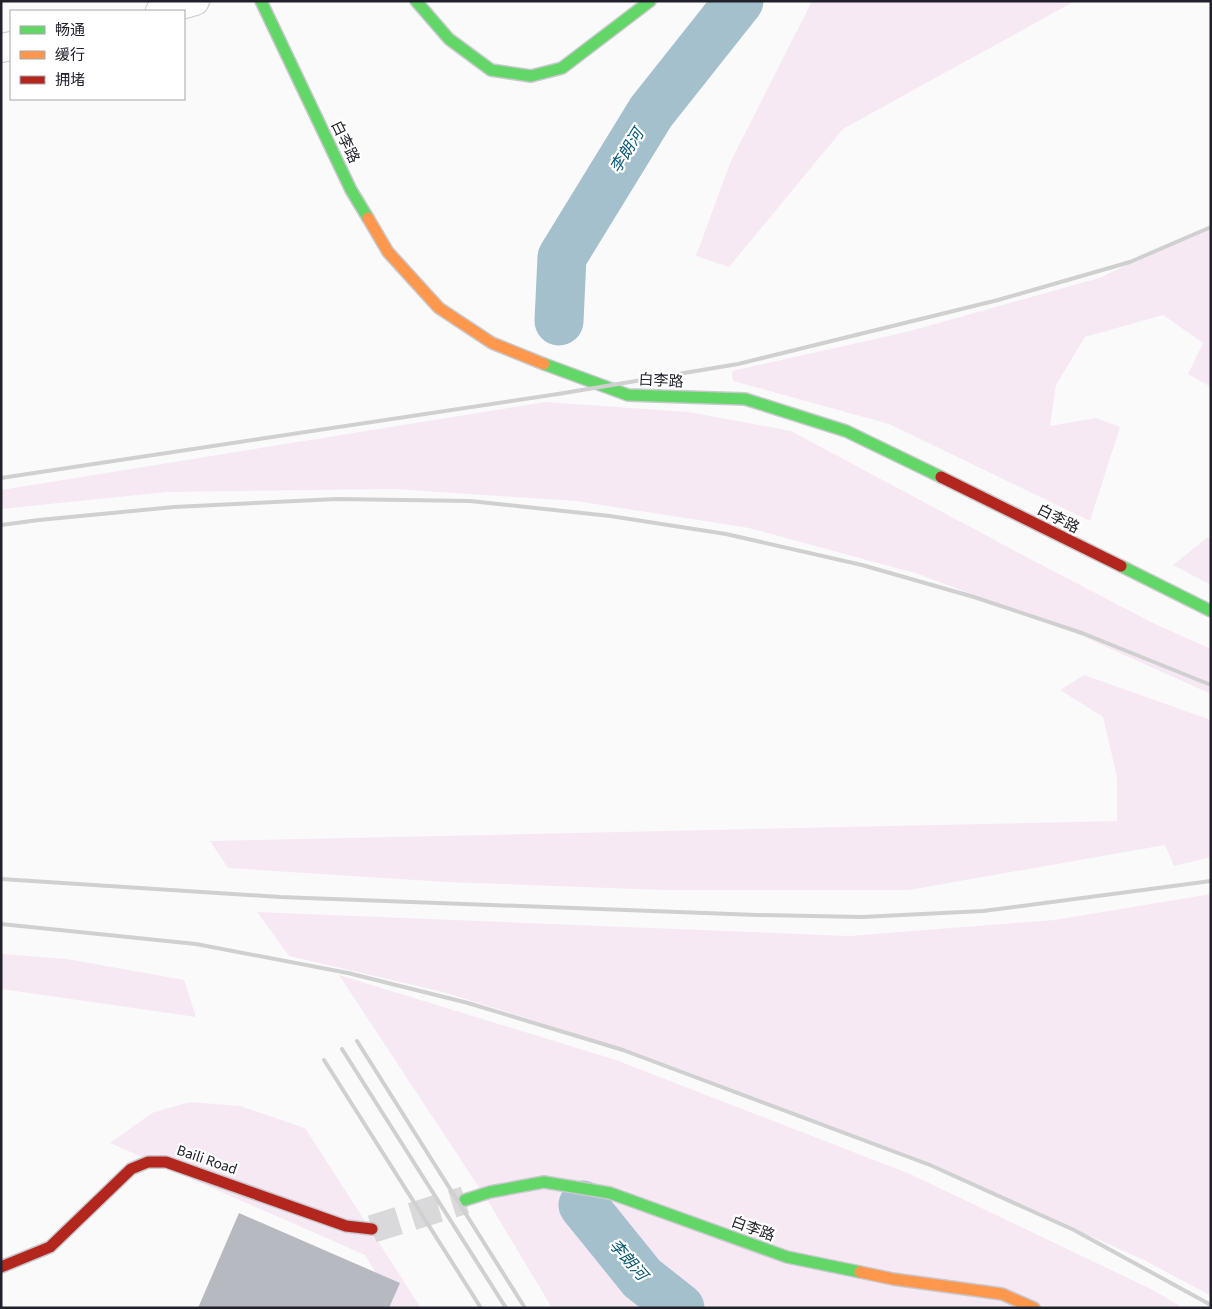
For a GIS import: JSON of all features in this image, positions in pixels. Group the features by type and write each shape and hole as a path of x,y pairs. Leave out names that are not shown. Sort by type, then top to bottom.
{"street":[{"path":"164,10 195,1"},
{"name":"白李路","path":"261,1 352,190 388,252 439,308 484,338 565,373 628,395 744,399 846,431 1211,611"},
{"path":"416,1 449,40 491,70 531,76 562,68 650,1"},
{"name":"Baili Road","path":"1,1267 50,1248 131,1169 148,1162 166,1162 346,1226 372,1229"},
{"name":"白李路","path":"465,1200 490,1192 544,1182 610,1193 787,1257 892,1279 1002,1294 1034,1308"}],"shaded area":[{"path":"812,1 1075,1 843,129 729,267 696,256 730,163"},
{"path":"1211,226 1211,387 1188,374 1203,343 1163,315 1085,337 1056,385 1050,426 1096,418 1120,427 1090,521 889,424 733,381 732,371 906,332 1099,278"},
{"path":"545,402 689,412 791,431 1155,624 1211,649 1211,694 1073,632 918,574 749,528 576,501 394,489 167,492 1,509 1,490"},
{"path":"1208,537 1211,539 1211,585 1173,565"},
{"path":"1084,675 1211,720 1211,857 1174,866 1165,845 909,890 663,890 446,882 228,868 210,841 1117,821 1117,777 1103,717 1060,690"},
{"path":"1211,894 1211,1296 1144,1260 909,1156 608,1044 443,992 289,956 257,912 849,936 1054,920"},
{"path":"1,954 67,959 184,980 196,1017 1,989"},
{"path":"339,975 616,1060 910,1174 1153,1290 1183,1308 552,1308 486,1198"},
{"path":"190,1102 240,1106 305,1128 421,1308 375,1308 384,1286 365,1255 110,1143 152,1113"}],"building":[{"path":"239,1213 400,1283 389,1308 198,1308"}],"waterway":[{"name":"李朗河","path":"559,321 562,257 651,112 739,1"},
{"name":"李朗河","path":"583,1205 642,1278 680,1308"}],"tunnel":[{"path":"372,1229 465,1200"}],"railway":[{"path":"1,478 558,394 738,364 998,300 1130,262 1211,227"},
{"path":"1,525 174,507 337,499 470,501 610,516 726,534 862,565 974,597 1082,633 1211,685"},
{"path":"1,879 280,897 757,915 862,917 983,911 1211,881"},
{"path":"1,924 196,944 348,973 468,1003 623,1050 930,1165 1074,1230 1211,1305"},
{"path":"357,1041 525,1308"},
{"path":"342,1049 506,1308"},
{"path":"324,1060 481,1308"}],"traffic: fast":[{"path":"261,1 351,190 368,218"},
{"path":"416,1 449,39 491,70 531,76 562,68 650,1"},
{"path":"544,364 628,395 745,399 846,431 941,477"},
{"path":"1121,566 1211,611"},
{"path":"465,1200 490,1192 544,1182 610,1193 787,1257 860,1272"}],"traffic: slow":[{"path":"368,218 388,252 439,308 492,343 544,364"},
{"path":"860,1272 893,1279 1002,1294 1034,1308"}],"traffic: jam":[{"path":"941,477 1121,566"},
{"path":"1,1267 50,1247 131,1169 148,1162 166,1162 346,1226 372,1229"}]}
